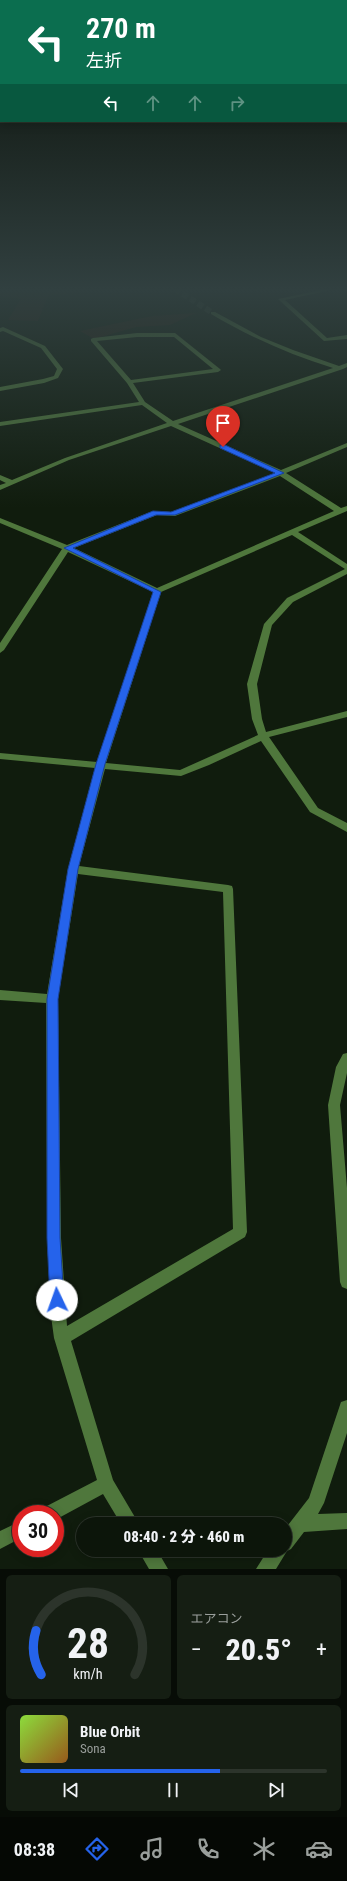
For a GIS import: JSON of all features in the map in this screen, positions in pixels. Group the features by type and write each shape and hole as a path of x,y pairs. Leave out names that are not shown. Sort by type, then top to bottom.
{"street":[{"path":"0,389 44,382 56,377 60,369 55,362"},
{"path":"112,362 129,382 143,404 172,424 281,473 344,510"},
{"path":"129,382 218,370 208,362"},
{"path":"322,362 347,370"},
{"path":"0,488 67,458 347,365"},
{"path":"0,425 143,404"},
{"path":"0,650 67,548 156,513 172,514 281,473 347,445"},
{"path":"0,478 11,483"},
{"path":"127,1517 106,1484 62,1338 58,1316 54,1238 52,999 73,869 101,764 157,592 344,510"},
{"path":"0,520 67,548 157,592"},
{"path":"292,532 347,567"},
{"path":"347,571 290,600 268,624 252,684 257,719 263,736 314,810 347,828"},
{"path":"0,756 101,764 181,773 263,736 347,714"},
{"path":"62,1338 240,1232 228,889 73,869"},
{"path":"0,994 52,999"},
{"path":"347,1058 342,1066 334,1105 347,1282"},
{"path":"292,1534 316,1503 347,1408"},
{"path":"64,1506 106,1484"},
{"path":"300,1524 347,1521"},
{"path":"0,1540 12,1534"},
{"path":"151,1557 159,1569"},
{"path":"265,1569 274,1557"}],"route":[{"path":"57,1300 54,1238 52,999 73,869 101,764 157,592 67,548 156,513 172,514 281,473 223,447"}]}
